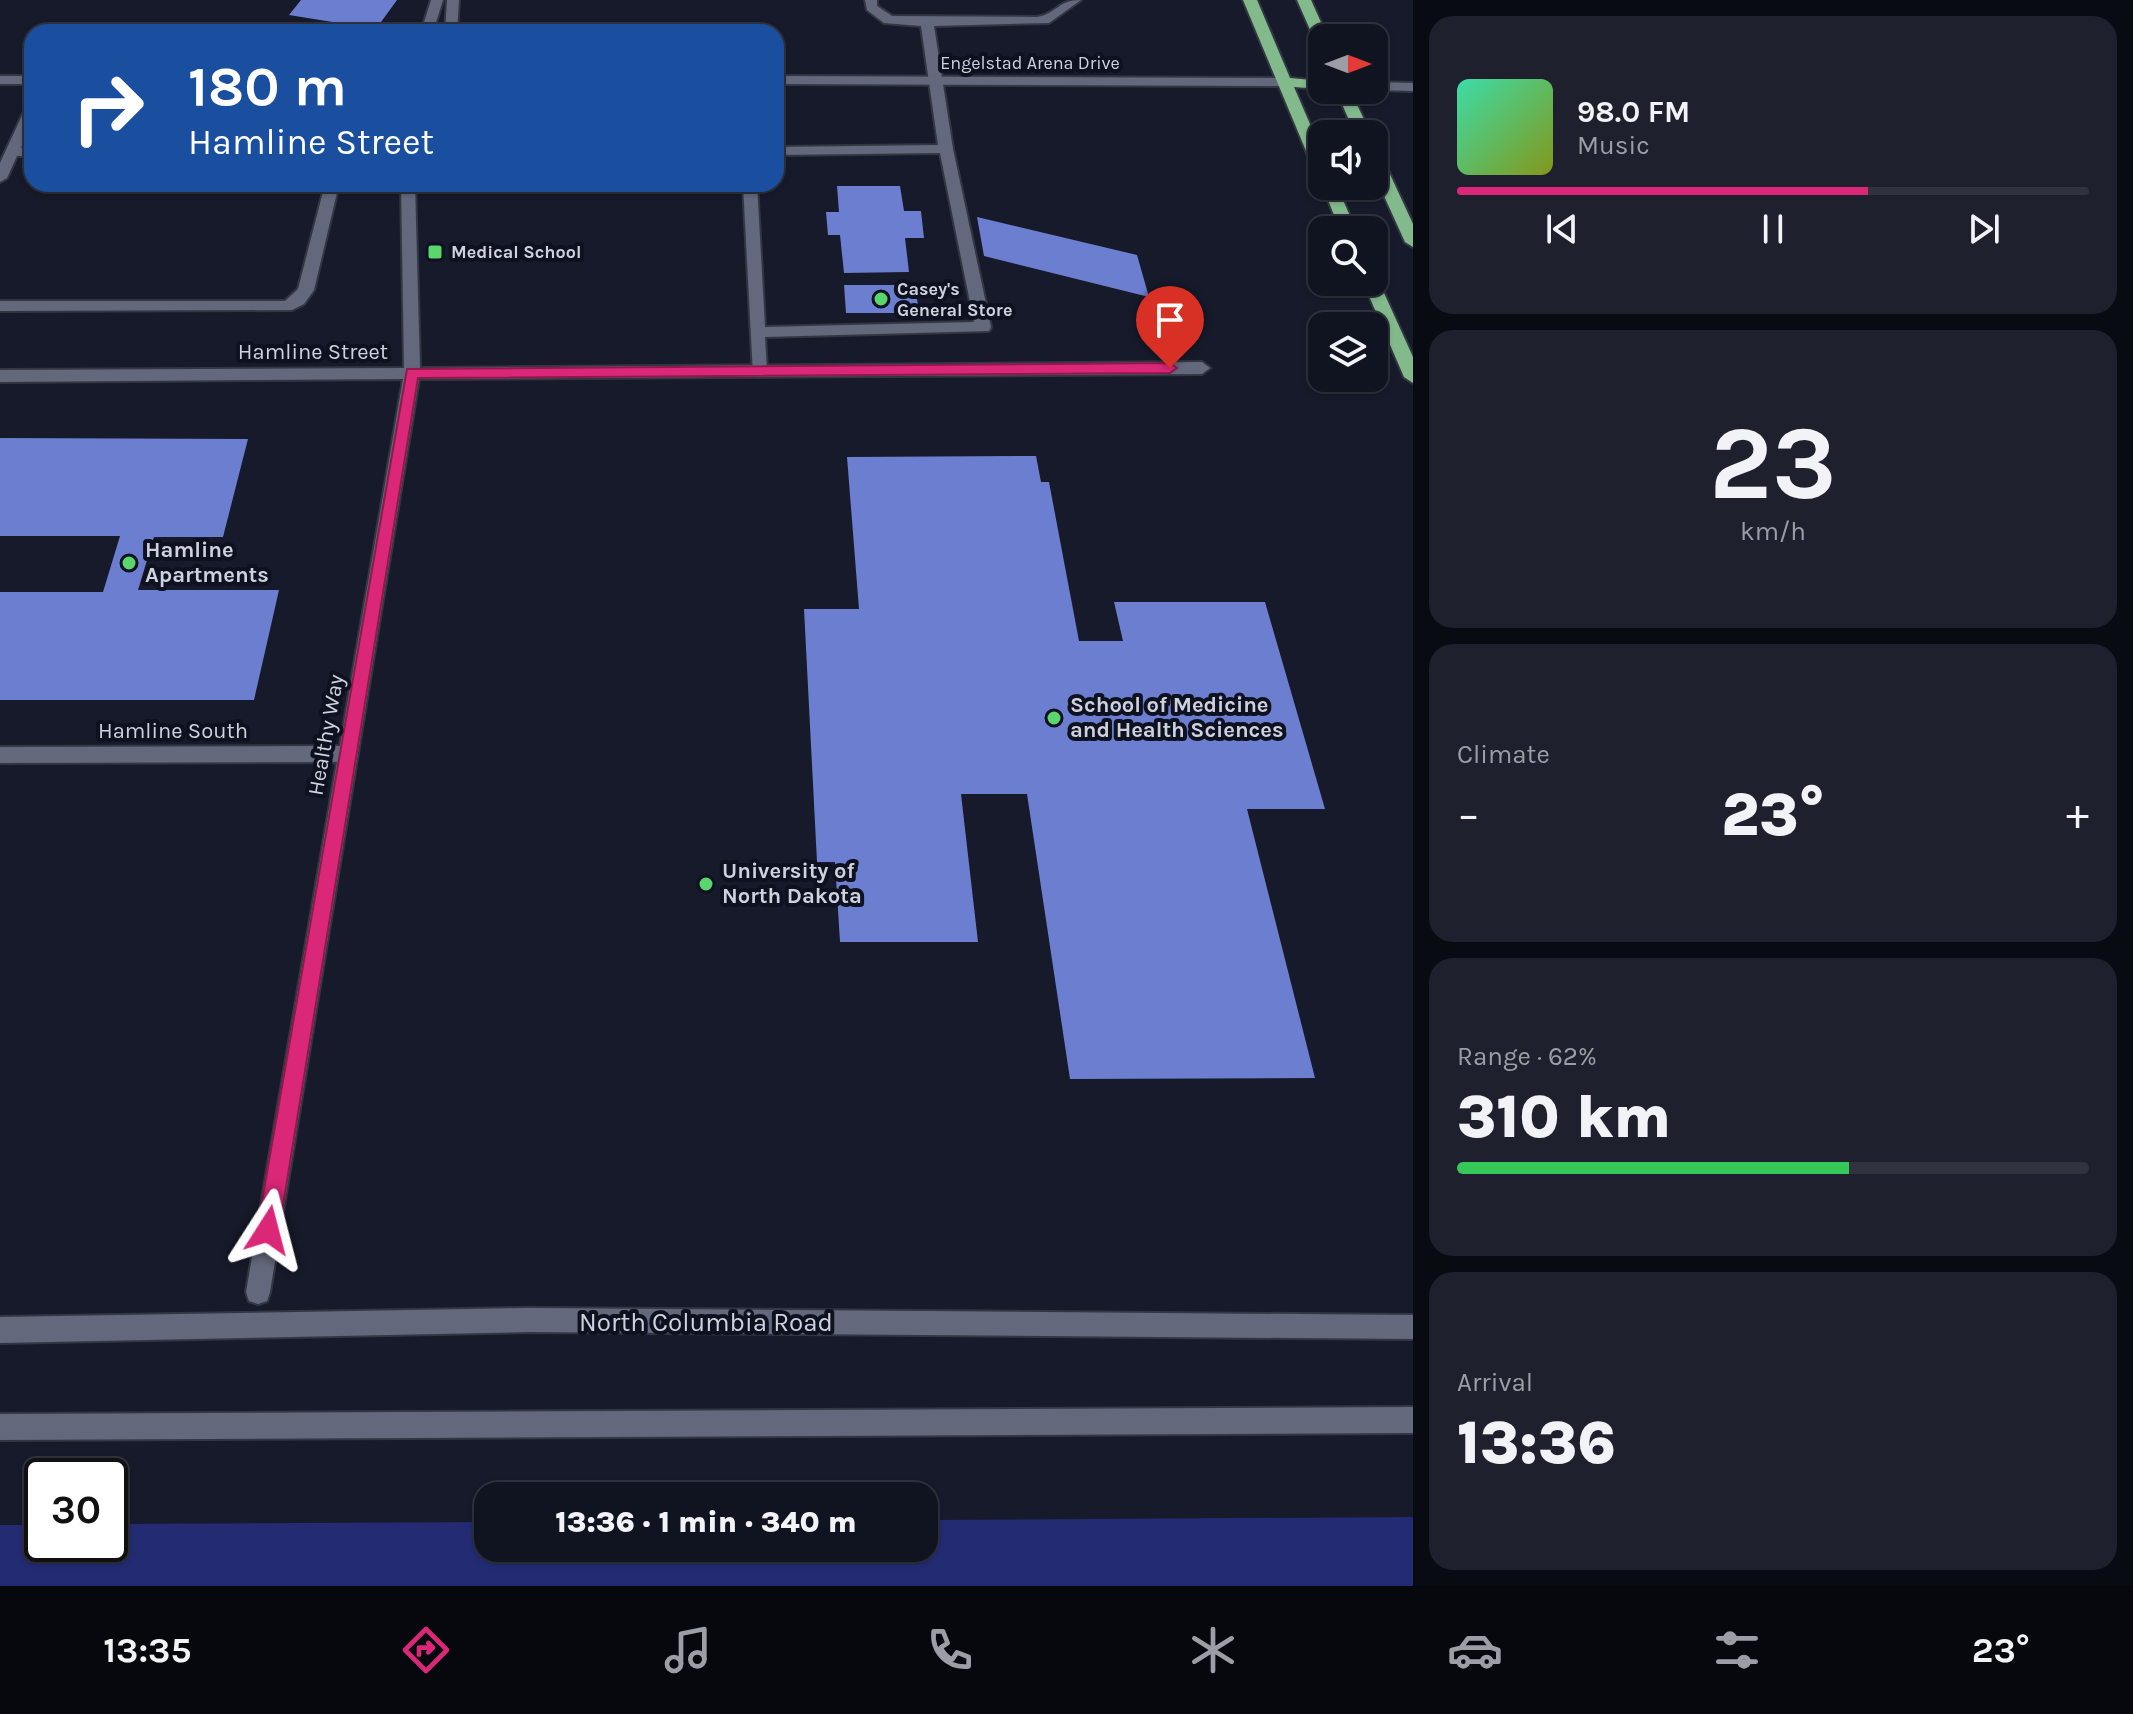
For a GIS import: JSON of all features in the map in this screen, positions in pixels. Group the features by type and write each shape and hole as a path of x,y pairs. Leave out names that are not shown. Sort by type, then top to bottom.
{"highway":[{"path":"1250,0 1308,138"},
{"path":"1304,0 1315,24"},
{"path":"1283,82 1308,84"},
{"path":"1388,188 1413,242"},
{"path":"1377,296 1413,377"}],"street":[{"path":"430,24 437,0"},
{"path":"452,24 453,0"},
{"path":"871,0 871,7 889,20 927,22 1041,20 1059,13 1075,0"},
{"path":"1041,20 1051,0"},
{"path":"1041,20 1052,14 1063,0"},
{"path":"758,332 983,327 946,149 927,22"},
{"path":"0,80 24,80"},
{"name":"Engelstad Arena Drive","path":"784,80 1283,82"},
{"path":"1388,86 1413,87"},
{"path":"0,178 24,126"},
{"path":"784,151 946,149"},
{"path":"12,152 24,152"},
{"path":"0,306 287,306 299,300 306,290 330,192"},
{"name":"Healthy Way","path":"258,1292 412,373 408,192"},
{"path":"750,192 759,371"},
{"name":"Hamline Street","path":"0,376 1202,368"},
{"name":"Hamline South","path":"0,755 347,754"},
{"name":"North Columbia Road","path":"0,1330 529,1320 1413,1327"},
{"path":"0,1427 1413,1420"}],"shaded area":[{"path":"1413,1517 1413,1586 0,1586 0,1525 24,1525 24,1562 128,1562 128,1524 474,1522 474,1562 938,1562 938,1520"}],"building":[{"path":"301,0 397,0 380,24 345,24 289,15"},
{"name":"Casey's General Store","path":"837,186 900,186 904,211 921,211 924,238 905,238 909,272 844,273 840,235 828,235 826,212 839,212"},
{"name":"Casey's General Store","path":"977,217 1137,255 1149,297 984,256"},
{"name":"Casey's General Store","path":"844,285 915,285 919,313 846,313"},
{"name":"Hamline Apartments","path":"0,438 248,439 223,537 154,537 138,590 279,590 254,700 0,700 0,592 103,592 120,536 0,536"},
{"name":"School of Medicine and Health Sciences","path":"1036,456 1041,482 1049,482 1079,641 1123,641 1114,602 1265,602 1325,809 1247,809 1315,1078 1070,1079 1027,794 961,794 978,942 840,942 835,862 817,862 804,609 859,609 847,457"}],"place":[{"name":"Medical School","path":"435,252"},
{"name":"Casey's General Store","path":"881,299"},
{"name":"Hamline Apartments","path":"129,563"},
{"name":"School of Medicine and Health Sciences","path":"1054,718"},
{"name":"University of North Dakota","path":"706,884"}],"route":[{"path":"268,1230 412,373 1170,368"}]}
